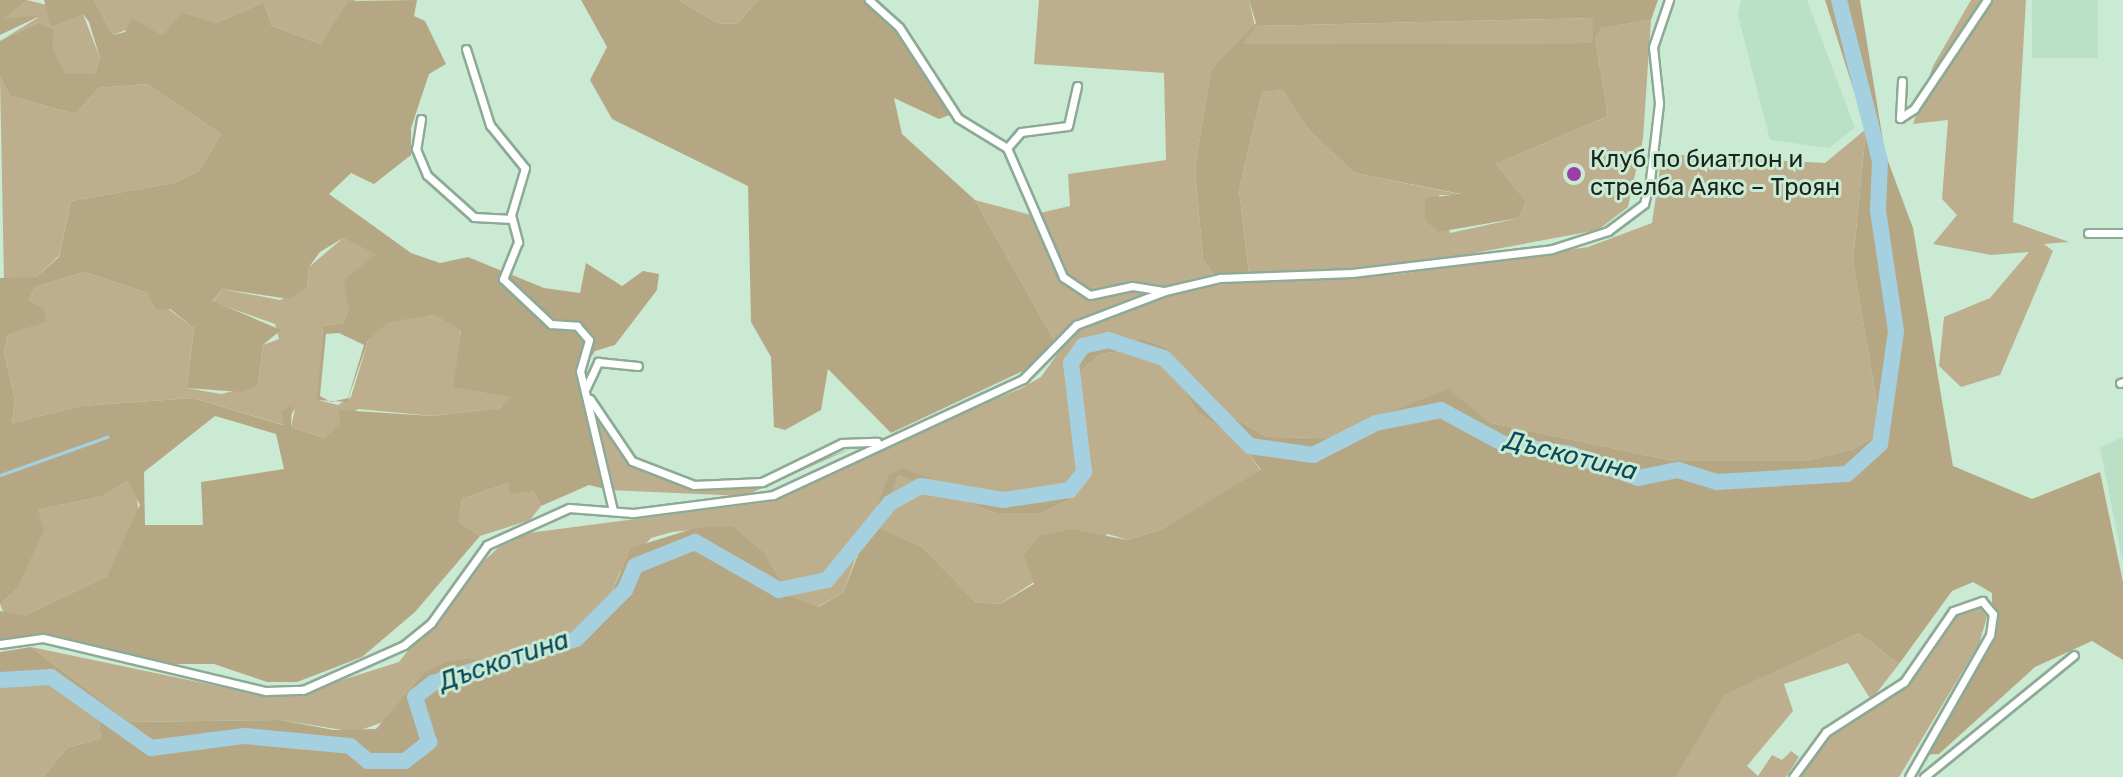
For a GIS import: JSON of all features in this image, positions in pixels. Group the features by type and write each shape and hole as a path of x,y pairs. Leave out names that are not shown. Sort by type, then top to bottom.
{"street":[{"path":"869,0 899,27 958,118 1007,148 1053,262 1077,290 1165,291"},
{"path":"0,644 43,638 266,691 303,690 404,645 431,623 487,545 569,508 613,511 757,500 1023,379 1076,325 1165,291 1220,278 1352,273 1575,244 1644,204 1659,103 1653,47 1669,0"},
{"path":"1902,81 1900,118 1914,109 1987,0"},
{"path":"466,49 490,125 524,160 512,219 518,242 503,279 551,324 577,326 589,340 580,371 613,511"},
{"path":"1007,148 1021,132 1068,126 1077,86"},
{"path":"421,119 417,154 431,179 474,217 512,219"},
{"path":"2088,233 2123,233"},
{"path":"587,393 598,362 638,366"},
{"path":"587,393 632,461 694,485 762,482 842,443 879,442"},
{"path":"1793,777 1826,732 1904,682 1953,611 1982,601 1993,614 1990,635 1909,777"},
{"path":"1924,777 2074,655"}],"shaded area":[{"path":"0,0 27,0 5,18 40,16 0,35"},
{"path":"27,0 83,14 100,58 95,74 66,74 37,23 0,41 39,17 4,18"},
{"path":"44,0 94,0 113,35 125,32 132,18 162,35 183,13 216,23 264,2 272,26 321,44 348,1 417,0 414,16 425,21 446,64 429,74 411,128 411,155 374,184 351,173 329,194 411,253 440,263 468,257 544,288 580,293 586,263 622,286 643,271 659,274 657,290 615,345 595,351 581,373 609,490 589,485 541,506 533,491 510,494 508,483 462,499 459,522 480,536 415,612 362,657 297,682 267,682 214,664 153,664 50,636 0,639 0,611 24,616 107,576 140,505 128,481 103,496 38,510 44,530 17,589 0,604 0,278 36,277 59,257 71,201 174,183 199,171 221,134 147,84 99,88 75,114 10,96 0,77 0,41 37,23 54,30 52,48 66,74 95,74 100,58 89,22 83,14 51,27","holes":["343,238 376,254 344,280 349,310 343,323 323,326 317,400 329,401 320,396 326,334 339,333 364,345 348,398 335,401 347,402 368,341 388,322 434,315 461,330 453,388 512,397 500,408 433,416 339,410 340,424 324,438 291,427 292,405 282,412 283,425 193,398 81,406 12,423 15,400 4,352 8,334 46,322 43,307 29,300 35,287 84,272 147,293 157,310 170,309 194,328 187,388 241,392 258,385 263,345 281,330 213,301 222,289 289,299 307,287 309,267 320,252","215,416 276,434 284,469 201,482 203,525 145,525 144,472"]},
{"path":"94,0 355,0 321,44 272,26 264,2 216,23 176,22 162,35 141,24 113,35"},
{"path":"581,0 679,0 717,23 737,24 758,0 870,0 873,11 896,25 952,114 939,119 894,98 902,134 975,200 1054,340 1025,370 891,433 828,369 821,410 785,430 774,427 771,357 751,322 748,186 612,119 590,80 607,47"},
{"path":"679,0 758,0 737,24 717,23"},
{"path":"1039,0 1249,0 1255,26 1594,18 1592,43 1242,45 1250,34 1211,70 1195,168 1203,260 1214,274 1122,302 1054,340 975,200 1031,215 1070,206 1068,174 1166,160 1164,73 1034,64"},
{"path":"1249,0 1658,0 1651,20 1601,28 1595,38 1608,116 1496,164 1526,201 1519,218 1438,232 1425,220 1425,198 1461,194 1354,173 1309,130 1282,90 1262,92 1239,190 1249,274 1214,274 1203,260 1195,168 1211,70 1256,23","holes":["1593,18 1592,43 1243,44 1256,26"]},
{"path":"1741,0 1807,0 1855,128 1829,148 1770,140 1738,16"},
{"path":"1825,0 1860,0 1885,153 1913,228 1953,466 2032,499 2100,472 2123,582 2123,660 2092,641 2035,667 1939,754 1922,755 1992,629 1992,593 1973,582 1952,591 1899,664 1859,633 1724,695 1676,777 43,777 67,748 101,738 99,722 56,684 0,678 0,652 31,647 130,722 280,720 334,730 376,729 425,672 447,662 468,658 508,667 566,651 605,608 631,548 695,528 732,526 763,552 789,595 818,607 843,593 889,475 902,468 991,501 1045,503 1064,495 1079,479 1080,461 1070,356 1091,342 1143,339 1167,348 1225,412 1267,437 1326,438 1448,389 1491,423 1674,461 1806,461 1854,449 1882,432 1853,262 1866,129","holes":["1121,351 1165,360 1197,412 1241,442 1261,470 1160,530 1127,540 1072,529 1039,536 1024,555 1034,584 1000,604 976,602 922,547 879,528 898,475 995,513 1041,513 1079,495 1089,451 1077,375 1100,354"]},
{"path":"1971,0 2026,0 2013,222 2069,242 2044,244 2053,251 2000,375 1961,387 1939,366 1944,317 1990,298 2029,252 1991,255 1933,244 1957,215 1942,199 1948,120 1913,124 1933,66"},
{"path":"2032,0 2098,0 2098,58 2032,58"},
{"path":"1651,20 1643,139 1628,207 1598,230 1415,264 1249,274 1239,190 1262,92 1282,90 1309,130 1354,173 1464,195 1439,195 1450,233 1519,218 1526,201 1496,164 1608,116 1595,38 1600,28"},
{"path":"0,77 10,96 75,114 99,88 147,84 221,134 199,171 174,183 71,201 59,256 36,277 4,280"},
{"path":"1866,129 1853,262 1882,432 1854,449 1806,461 1674,461 1491,423 1448,390 1326,438 1267,437 1225,412 1167,348 1143,339 1092,342 1079,351 1069,383 1080,461 1079,479 1064,495 1046,504 991,501 902,469 871,515 843,593 817,607 789,595 732,526 672,532 651,538 620,572 605,608 566,651 417,683 392,719 355,732 280,720 130,722 31,647 251,693 301,693 399,662 462,581 499,547 528,533 767,502 877,447 1020,389 1041,377 1075,329 1161,295 1240,281 1400,274 1588,247 1652,223 1662,154 1825,163"},
{"path":"343,238 377,253 343,323 323,326 318,400 338,405 351,397 368,341 388,321 434,315 461,329 454,388 513,397 500,408 433,416 358,409 324,438 291,427 295,409 284,425 193,398 81,406 12,423 15,400 4,352 8,334 43,307 29,300 35,287 84,272 147,293 194,328 187,388 221,394 258,385 263,345 279,339 275,324 213,302 222,289 280,300 307,287 309,267"},
{"path":"1121,351 1165,360 1197,412 1241,442 1261,471 1160,530 1127,540 1108,534 1000,604 976,602 922,547 878,528 898,475 995,513 1041,513 1079,495 1089,451 1077,375 1100,354"},
{"path":"584,404 628,461 709,490 756,486 857,446 744,496 609,490"},
{"path":"2123,437 2123,564 2100,447"},
{"path":"128,481 135,483 139,515 107,576 24,616 5,616 0,604 17,589 38,510 103,496"},
{"path":"508,483 533,491 541,506 530,520 480,536 459,522 462,499"},
{"path":"1977,604 1987,617 1979,644 1899,777 1794,777 1829,733 1913,679 1961,608"},
{"path":"1859,633 1899,664 1871,700 1848,663 1784,684 1793,711 1747,766 1758,776 1772,755 1782,760 1791,751 1799,757 1786,777 1676,777 1723,695"},
{"path":"11,675 56,684 76,698 99,722 101,738 67,748 43,777 0,777 0,678"}],"waterway":[{"name":"Дъскотина","path":"0,680 51,677 151,748 245,736 350,746 368,761 405,761 429,742 415,697 433,683 576,639 625,590 635,566 695,542 779,590 827,580 890,503 921,486 1003,500 1070,490 1084,472 1071,363 1083,346 1108,340 1164,358 1250,446 1313,455 1376,423 1441,410 1504,444 1570,454 1638,478 1678,470 1717,482 1847,474 1880,444 1896,331 1878,210 1880,161 1839,0"},
{"path":"0,475 107,437"}],"place":[{"name":"Клуб по биатлон и стрелба Аякс – Троян","path":"1574,174"}]}
